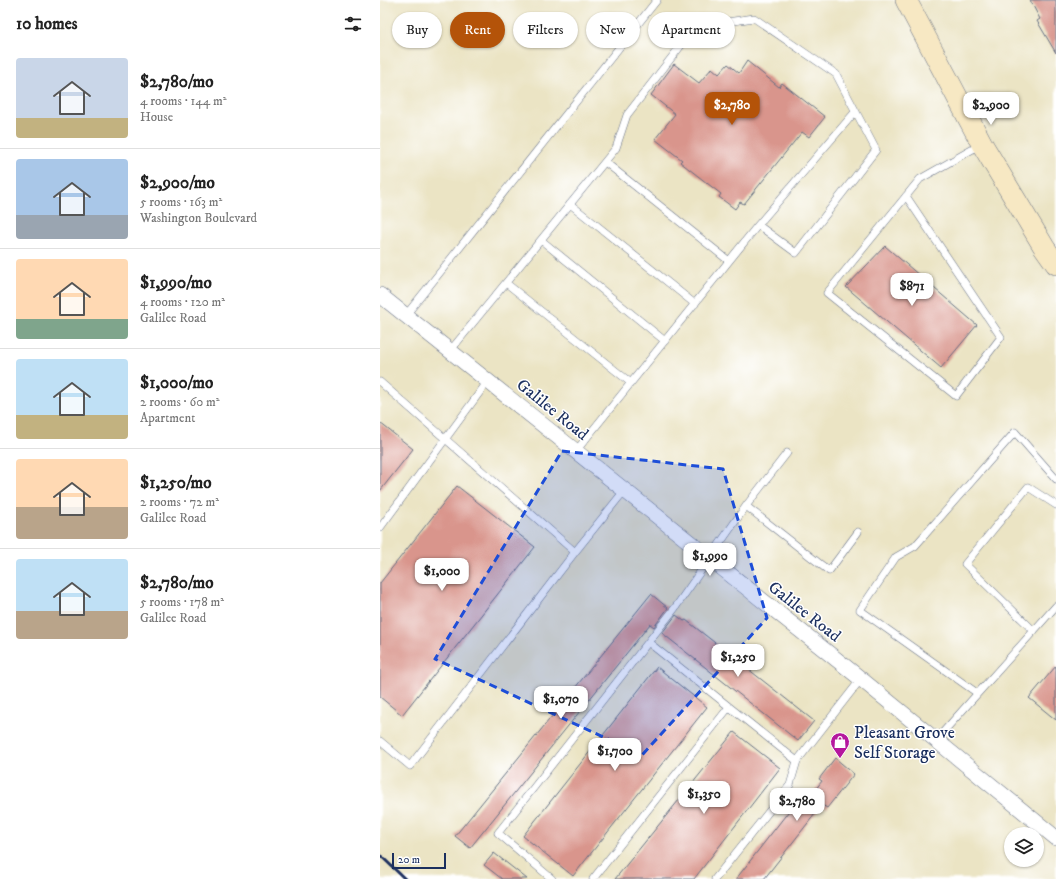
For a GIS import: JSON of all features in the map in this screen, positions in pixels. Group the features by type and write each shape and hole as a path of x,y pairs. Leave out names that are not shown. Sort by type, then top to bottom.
{"main road":[{"path":"906,0 982,144 1039,240 1056,264"}],"street":[{"name":"Galilee Road","path":"380,295 708,559 861,679 1056,838"}],"lane":[{"path":"406,315 657,0"},
{"path":"450,351 616,148 627,115 686,39 727,22 754,18 836,74 876,150 796,252 758,225"},
{"path":"576,452 758,225 855,112"},
{"path":"906,196 1001,337 956,396 827,293 906,196 920,179 982,144"},
{"path":"605,162 729,261"},
{"path":"570,204 695,304"},
{"path":"541,240 665,341"},
{"path":"506,283 631,384"},
{"path":"380,528 488,381"},
{"path":"380,382 575,552"},
{"path":"977,693 860,610 896,557 915,546 1015,432 1056,479"},
{"path":"552,879 498,833 675,608 746,506 788,453"},
{"path":"1034,631 965,564 1028,487 1056,506"},
{"path":"380,741 410,766 624,490"},
{"path":"746,506 829,571 858,532"},
{"path":"936,740 1056,606"},
{"path":"648,642 797,761"},
{"path":"715,879 790,785 797,761 861,679"},
{"path":"594,879 729,707"}],"highlighted area":[{"path":"562,451 723,469 767,618 642,755 435,659"}],"building":[{"path":"1030,0 1056,0 1056,53 1037,21 1040,19"},
{"path":"747,61 779,87 782,83 825,117 809,137 802,132 744,204 740,202 735,209 719,197 721,194 680,162 682,160 655,139 675,114 651,95 674,64 699,83 712,68 719,74 728,64 739,73"},
{"path":"885,246 977,325 941,368 846,287"},
{"path":"380,423 413,449 380,491"},
{"path":"457,486 535,547 402,715 380,697 380,583"},
{"path":"651,594 668,608 654,627 650,624 470,848 455,836"},
{"path":"676,615 684,621 686,620 814,721 798,741 662,633"},
{"path":"1056,666 1056,720 1029,698"},
{"path":"657,667 707,707 573,876 523,836"},
{"path":"734,732 780,768 694,879 615,879"},
{"path":"835,758 854,774 827,808 822,805 764,879 736,879 799,798 805,803 822,781 819,779"},
{"path":"494,853 527,879 502,879 484,865"}],"railway":[{"path":"380,855 405,879"}],"place":[{"name":"Pleasant Grove Self Storage","path":"840,759"}]}
